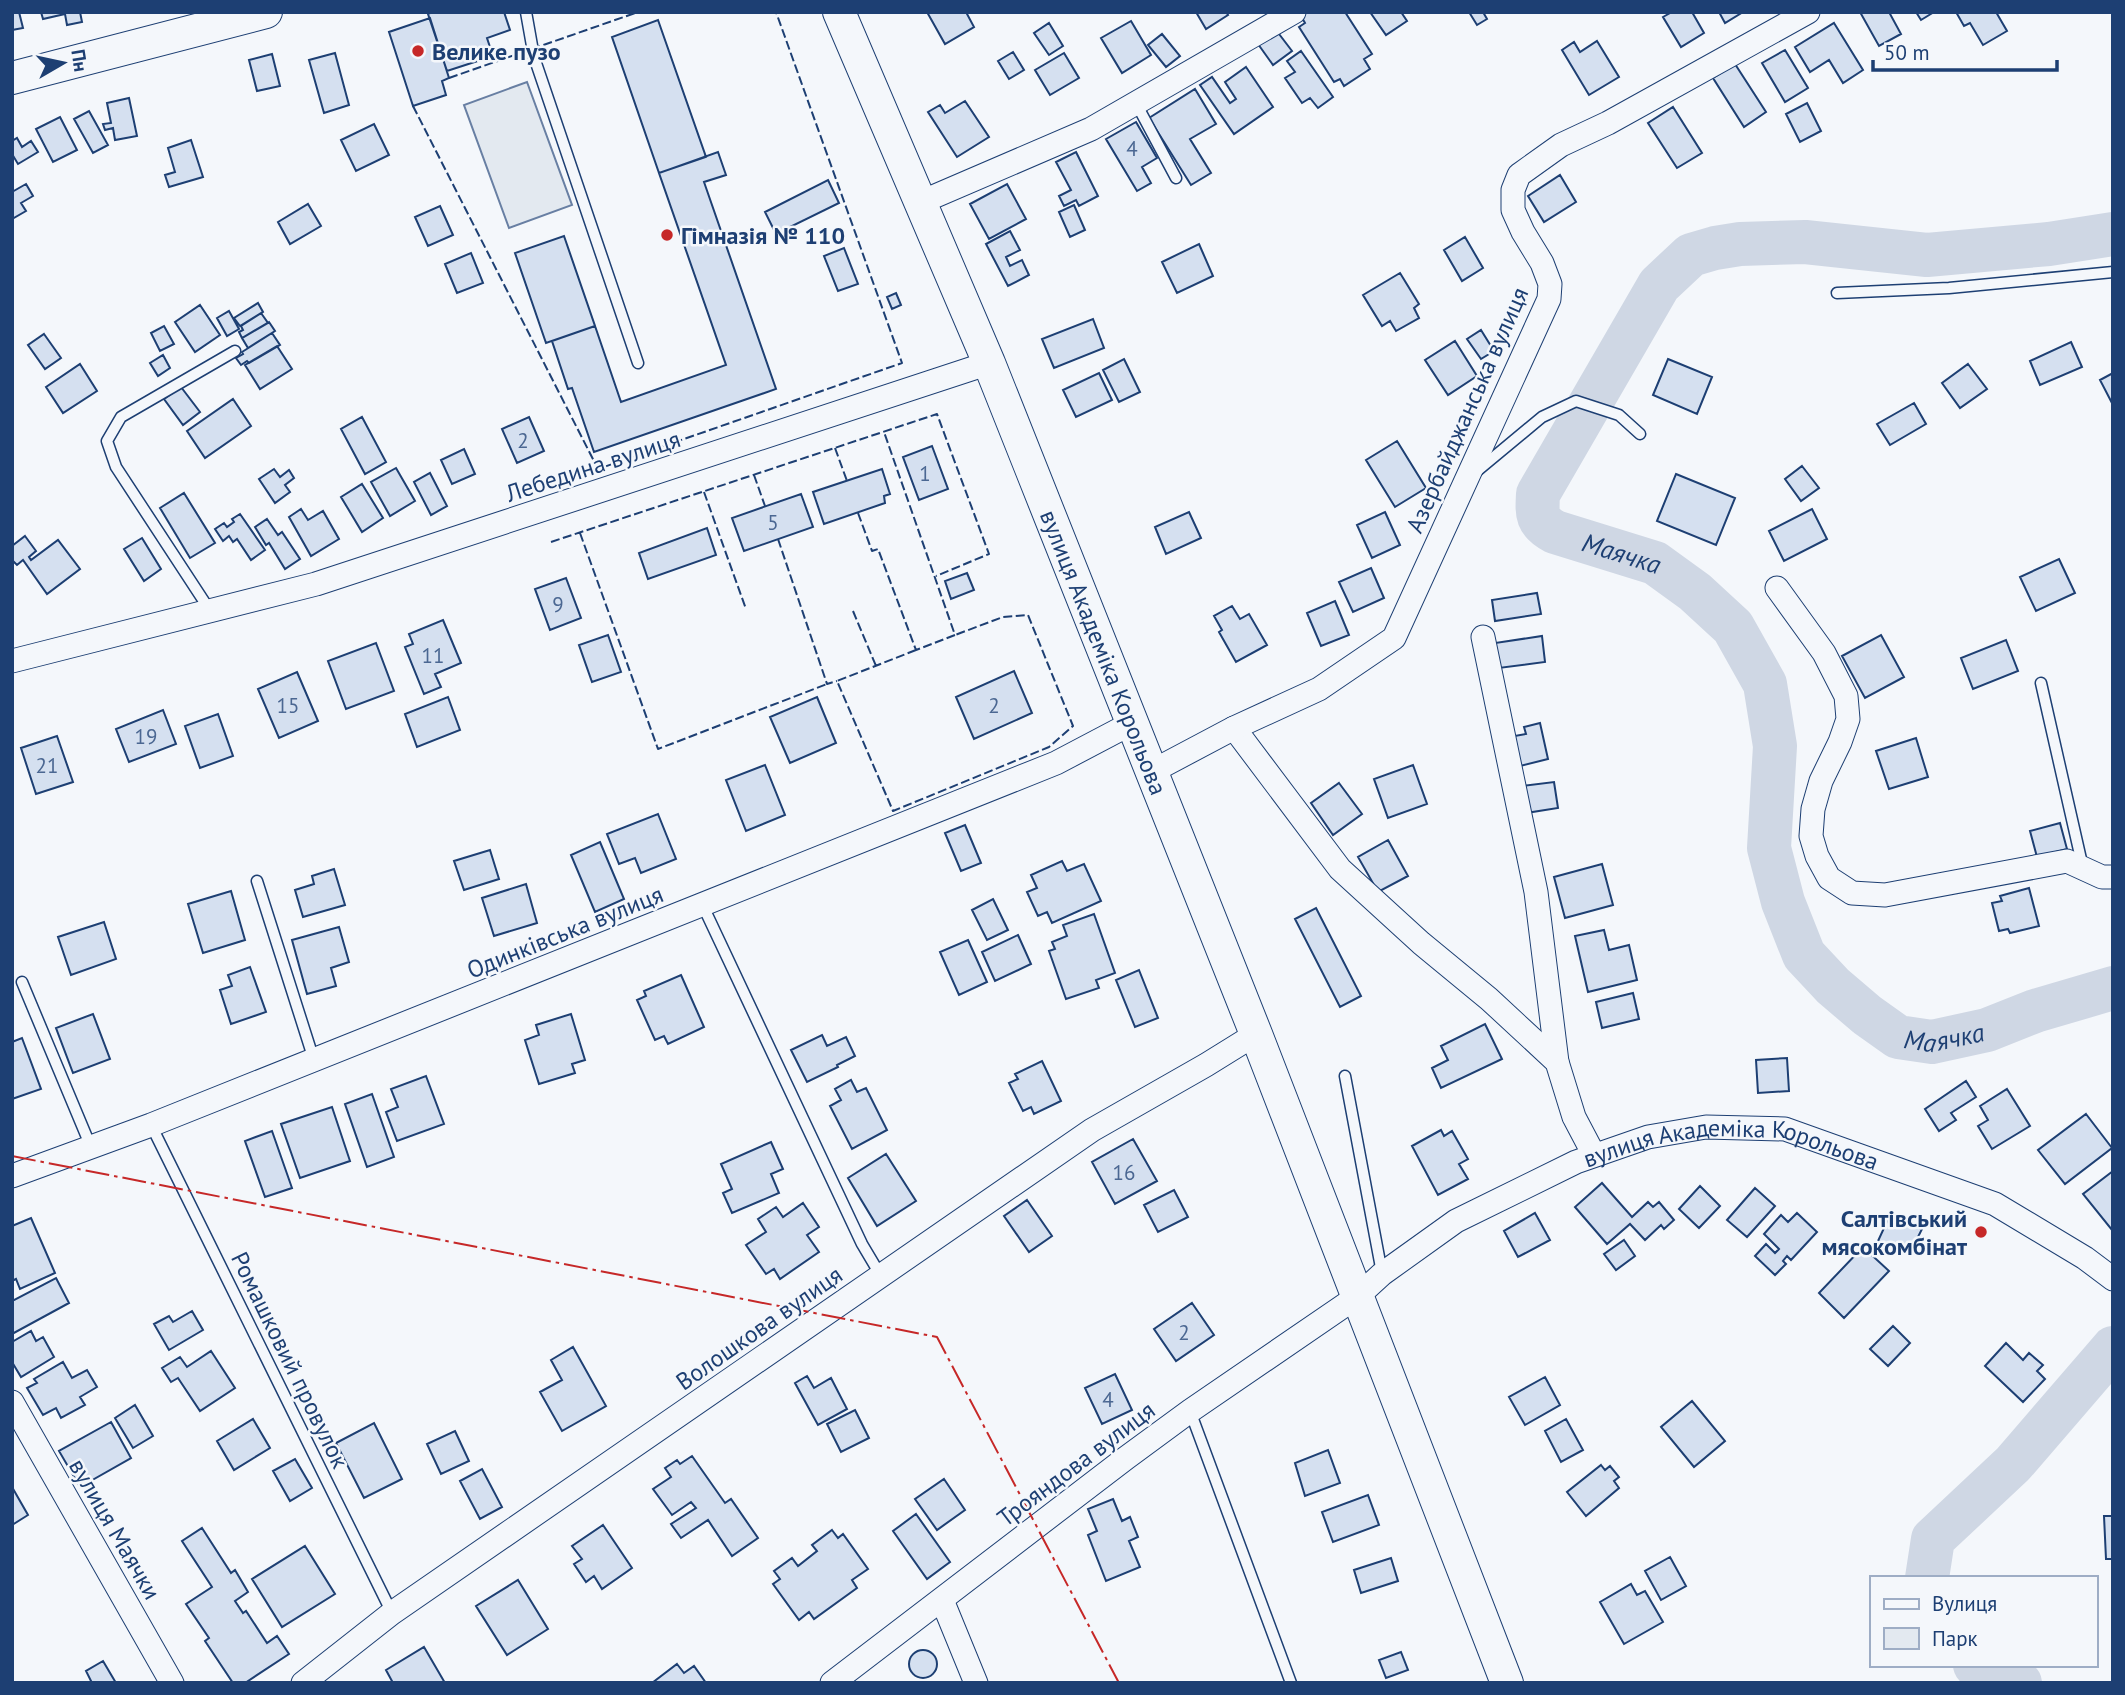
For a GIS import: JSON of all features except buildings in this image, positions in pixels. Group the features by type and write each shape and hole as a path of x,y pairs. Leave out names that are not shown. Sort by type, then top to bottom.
{"main road":[{"path":"12,78 266,12"},
{"name":"вулиця Академіка Корольова","path":"839,12 989,363 1256,1034 1507,1683"}],"street":[{"path":"919,203 1091,129 1294,12"},
{"name":"Азербайджанська вулиця","path":"1151,772 1234,728 1319,689 1394,638 1549,299 1550,284 1542,263 1513,210 1513,190 1519,175 1561,145 1608,123 1808,12"},
{"name":"Лебедина вулиця","path":"13,658 211,612 316,584 989,363"},
{"path":"1777,588 1824,653 1846,696 1848,719 1821,781 1811,836 1817,856 1829,878 1852,893 1885,895 2067,861 2102,877 2113,877"},
{"path":"1483,637 1536,892 1557,1062 1574,1117 1594,1155"},
{"name":"Одинківська вулиця","path":"12,1176 151,1125 703,906 1056,763 1132,723"},
{"path":"1234,728 1340,869 1557,1062"},
{"name":"Волошкова вулиця","path":"303,1683 392,1613 1092,1130 1256,1034"},
{"name":"вулиця Академіка Корольова","path":"1358,1296 1382,1274 1456,1221 1594,1155 1648,1137 1706,1127 1785,1129 1995,1205 2085,1258 2113,1279"},
{"name":"Трояндова вулиця","path":"832,1683 1190,1411 1358,1296"},
{"name":"вулиця Маячки","path":"12,1402 172,1683"},
{"path":"942,1600 976,1683"}],"lane":[{"path":"526,12 534,57 638,363"},
{"path":"1136,105 1176,178"},
{"path":"1837,293 1950,288 2113,272"},
{"path":"211,612 116,467 107,441 121,417 234,351"},
{"path":"1464,482 1542,416 1576,401 1619,415 1640,434"},
{"path":"2040,683 2082,868"},
{"path":"257,881 314,1060"},
{"path":"703,906 862,1244 881,1276"},
{"path":"22,982 91,1146"},
{"path":"1345,1076 1382,1274"},
{"name":"Ромашковий провулок","path":"151,1125 392,1613"},
{"path":"1190,1411 1292,1683"}],"green space":[{"path":"527,82 572,205 509,228 464,105"}],"waterway":[{"name":"Маячка","path":"2113,234 2049,244 1927,255 1805,242 1740,244 1691,255 1659,285 1538,494 1539,517 1544,525 1555,532 1655,563 1695,592 1733,627 1765,684 1775,746 1769,848 1783,902 1804,955 1833,986 1898,1037 1932,1042 1987,1030 2035,1011 2113,988"},
{"name":"Маячка","path":"1927,1576 1933,1539 2013,1464 2113,1348"},
{"name":"Маячка","path":"1978,1667 1987,1673 2020,1683"}],"fence":[{"path":"449,78 638,12"},
{"path":"413,106 598,469 902,363 776,12"},
{"path":"551,542 937,414 989,554 936,576"},
{"path":"858,513 872,551 878,549 916,650 955,635 884,432"},
{"path":"835,448 847,481"},
{"path":"754,475 765,506"},
{"path":"704,492 746,609"},
{"path":"580,533 658,749 827,684"},
{"path":"778,539 827,684 837,681"},
{"path":"853,611 876,666"},
{"path":"916,650 837,681 893,811 1049,747 1073,726 1028,615 1003,617 955,635"}],"power":[{"path":"12,1156 937,1337 1119,1683"}],"place":[{"name":"Велике пузо","path":"418,51"},
{"name":"Гімназія № 110","path":"667,235"},
{"name":"Салтівський мясокомбінат","path":"1981,1232"}]}
